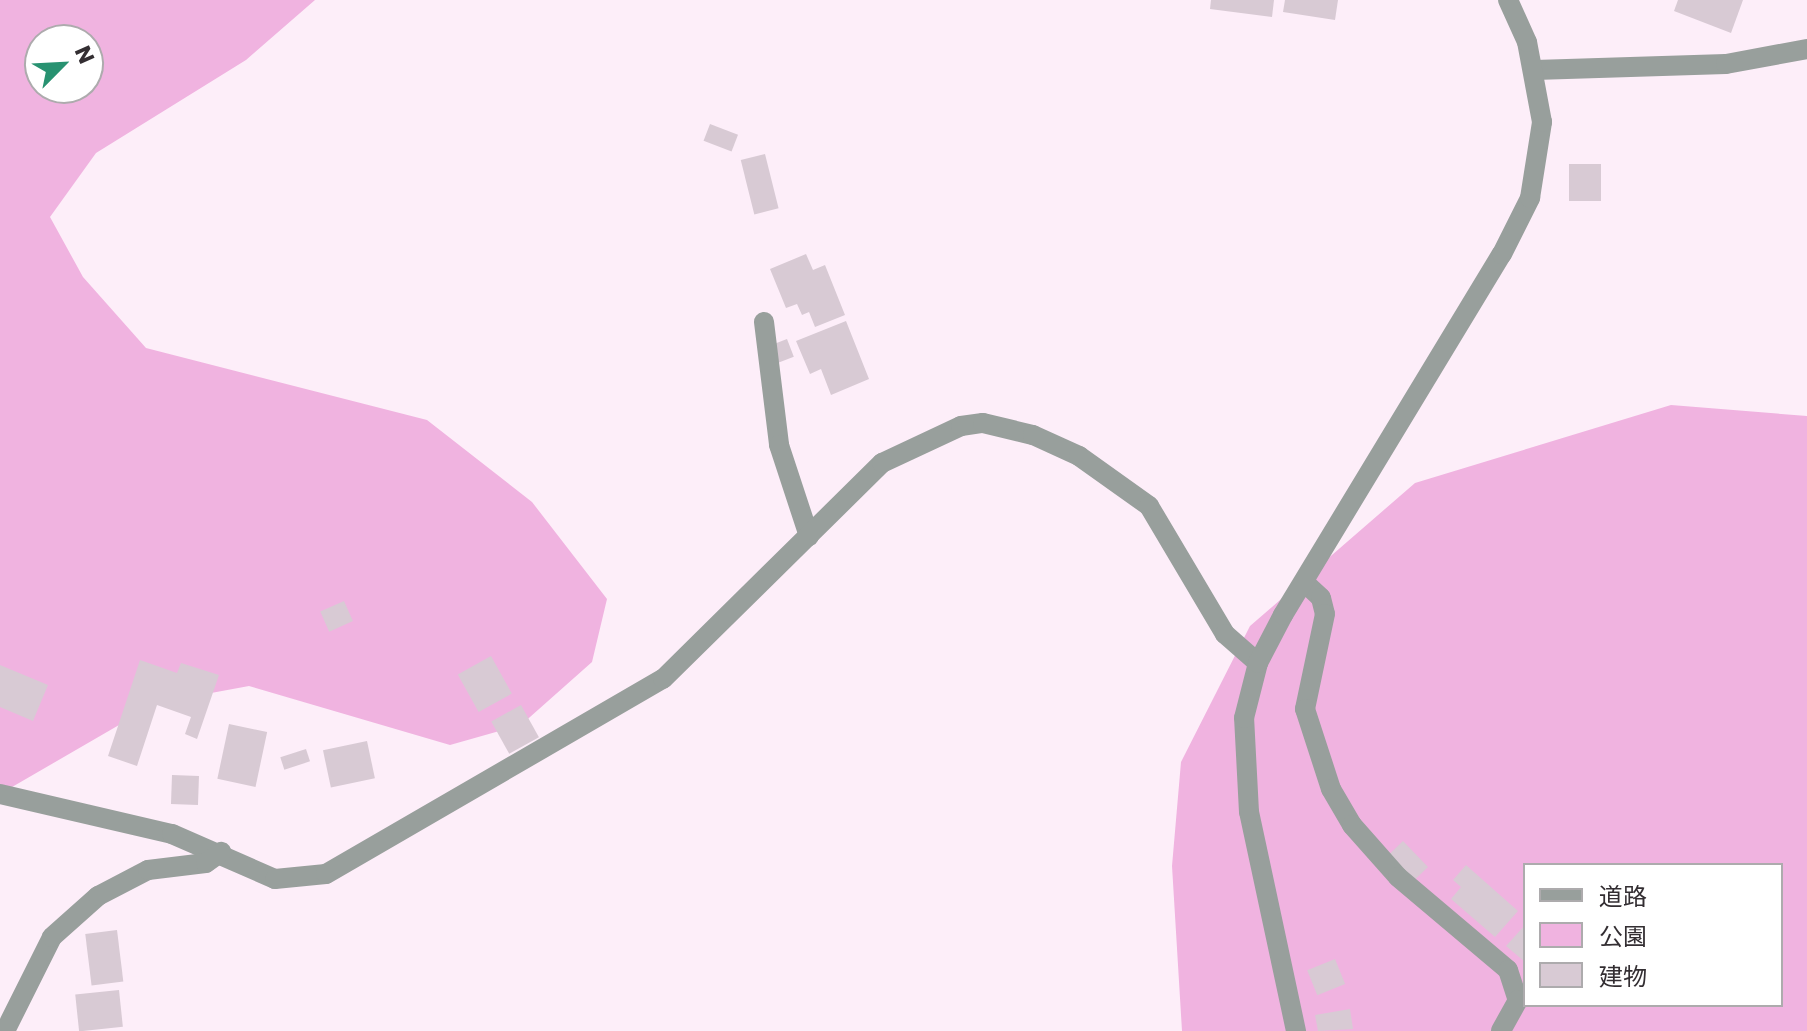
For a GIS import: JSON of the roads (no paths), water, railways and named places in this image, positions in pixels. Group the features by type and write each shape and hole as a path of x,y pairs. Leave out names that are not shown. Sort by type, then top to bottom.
{"street":[{"path":"1296,1031 1245,781 1244,718 1258,663 1521,220 1537,175 1542,122 1535,70 1508,0"},
{"path":"1535,70 1726,64 1807,49"},
{"path":"764,322 779,445 809,536"},
{"path":"0,794 125,820 221,852 275,879 326,874 663,679 882,463 927,440 983,423 1033,435 1079,456 1149,506 1225,634 1258,663"},
{"path":"1304,582 1321,598 1325,614 1305,709 1331,789 1352,825 1398,877 1508,970 1518,1000 1501,1031"},
{"path":"5,1031 52,937 98,896 148,870 206,863 221,852"}]}
